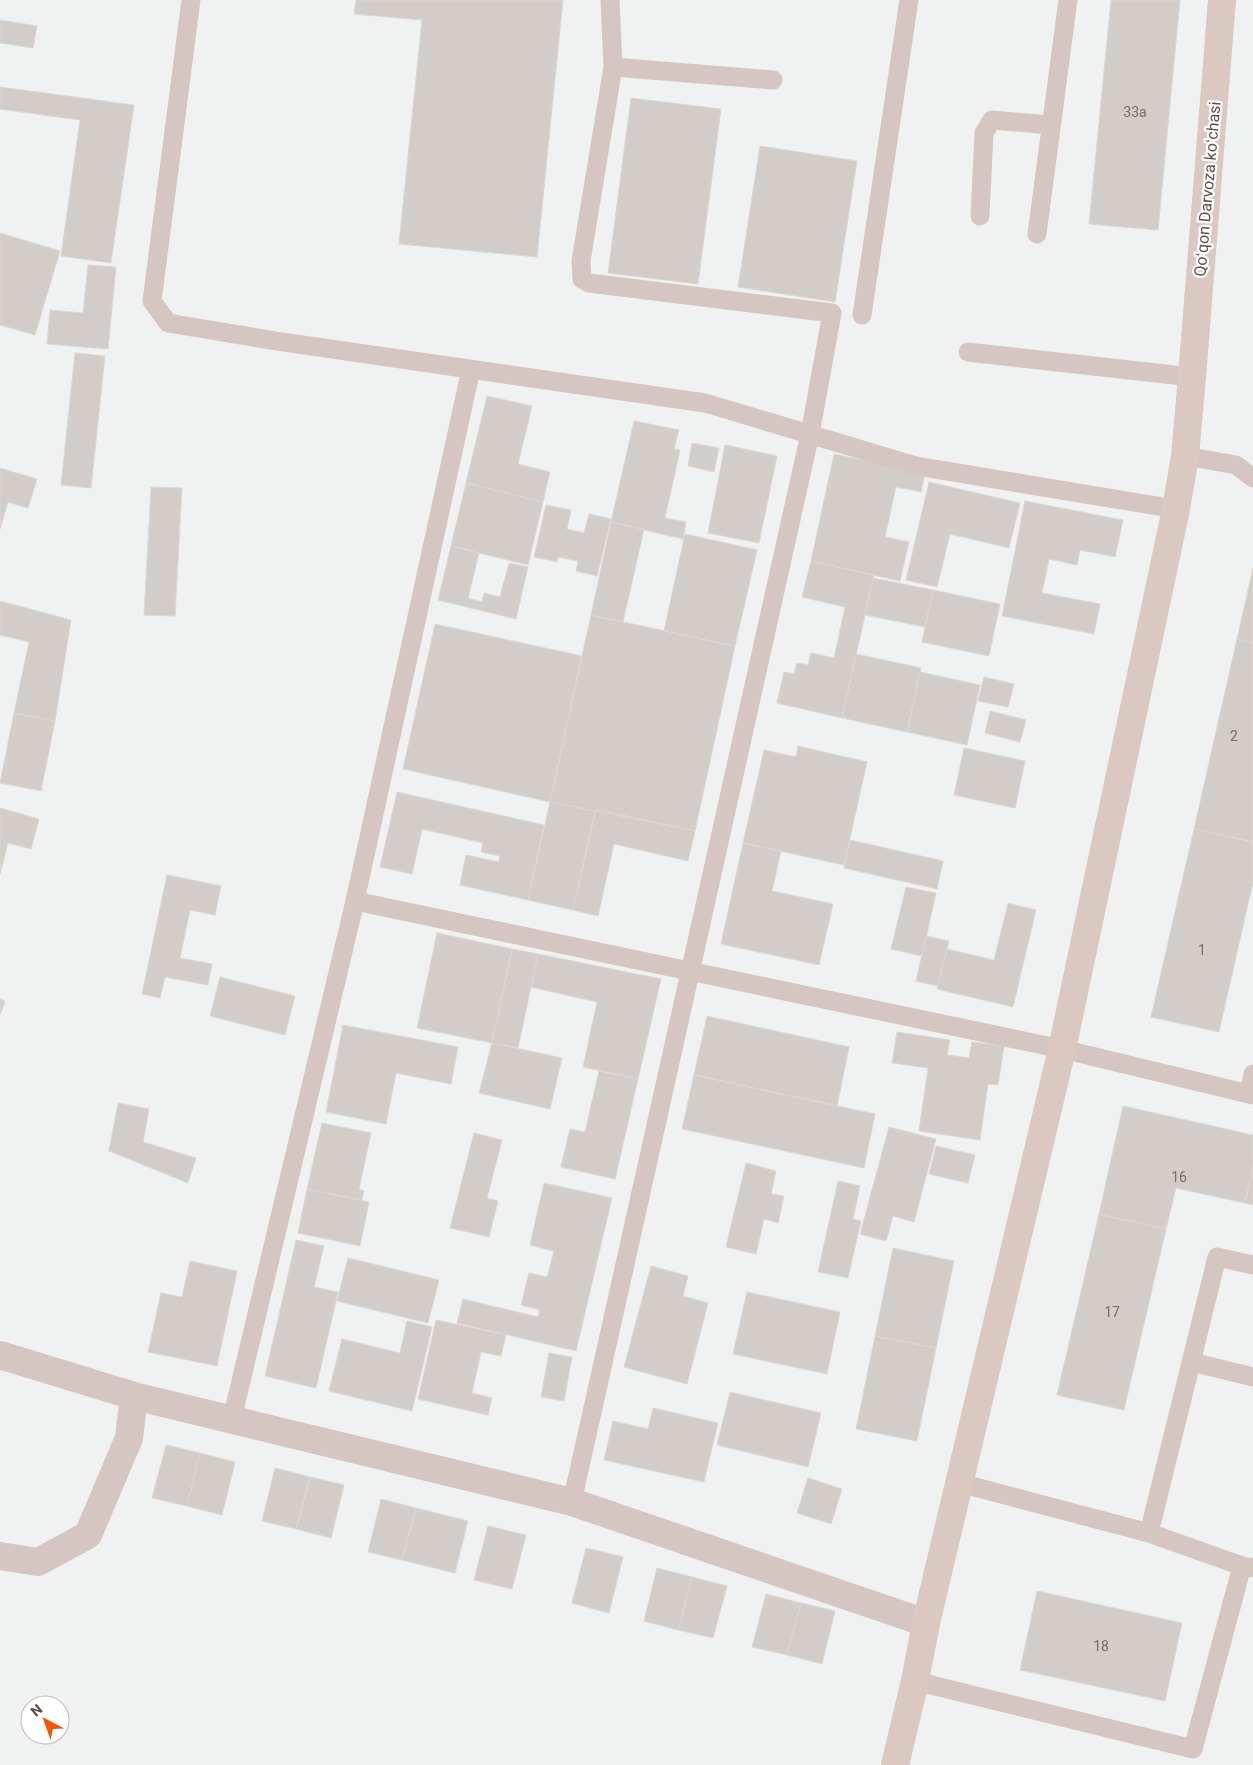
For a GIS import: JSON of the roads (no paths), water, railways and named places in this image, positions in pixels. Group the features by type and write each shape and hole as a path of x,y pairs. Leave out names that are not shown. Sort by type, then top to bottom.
{"street":[{"name":"Qoʻqon Darvoza koʻchasi","path":"895,1765 915,1681 926,1623 1062,1049 1176,509 1184,456 1192,377 1222,0"},
{"path":"0,1355 134,1396 572,1502 926,1623"},
{"path":"0,1556 38,1562 88,1535 129,1438 134,1396"}],"lane":[{"path":"191,0 152,301 168,323 276,341 705,403 916,466 1176,509"},
{"path":"572,1502 810,434 832,313 589,283 582,279 581,261 613,67 610,0"},
{"path":"862,315 909,0"},
{"path":"1037,234 1068,0"},
{"path":"613,67 773,80"},
{"path":"980,216 984,132 992,120 1051,125"},
{"path":"968,352 1192,377"},
{"path":"232,1419 355,901 471,369"},
{"path":"1184,456 1244,462 1253,478"},
{"path":"355,901 1062,1049 1251,1095 1253,1074"},
{"path":"1149,1533 1217,1257 1253,1265"},
{"path":"1192,1362 1253,1377"},
{"path":"915,1681 1193,1748 1248,1567 1149,1533 960,1483"}]}
